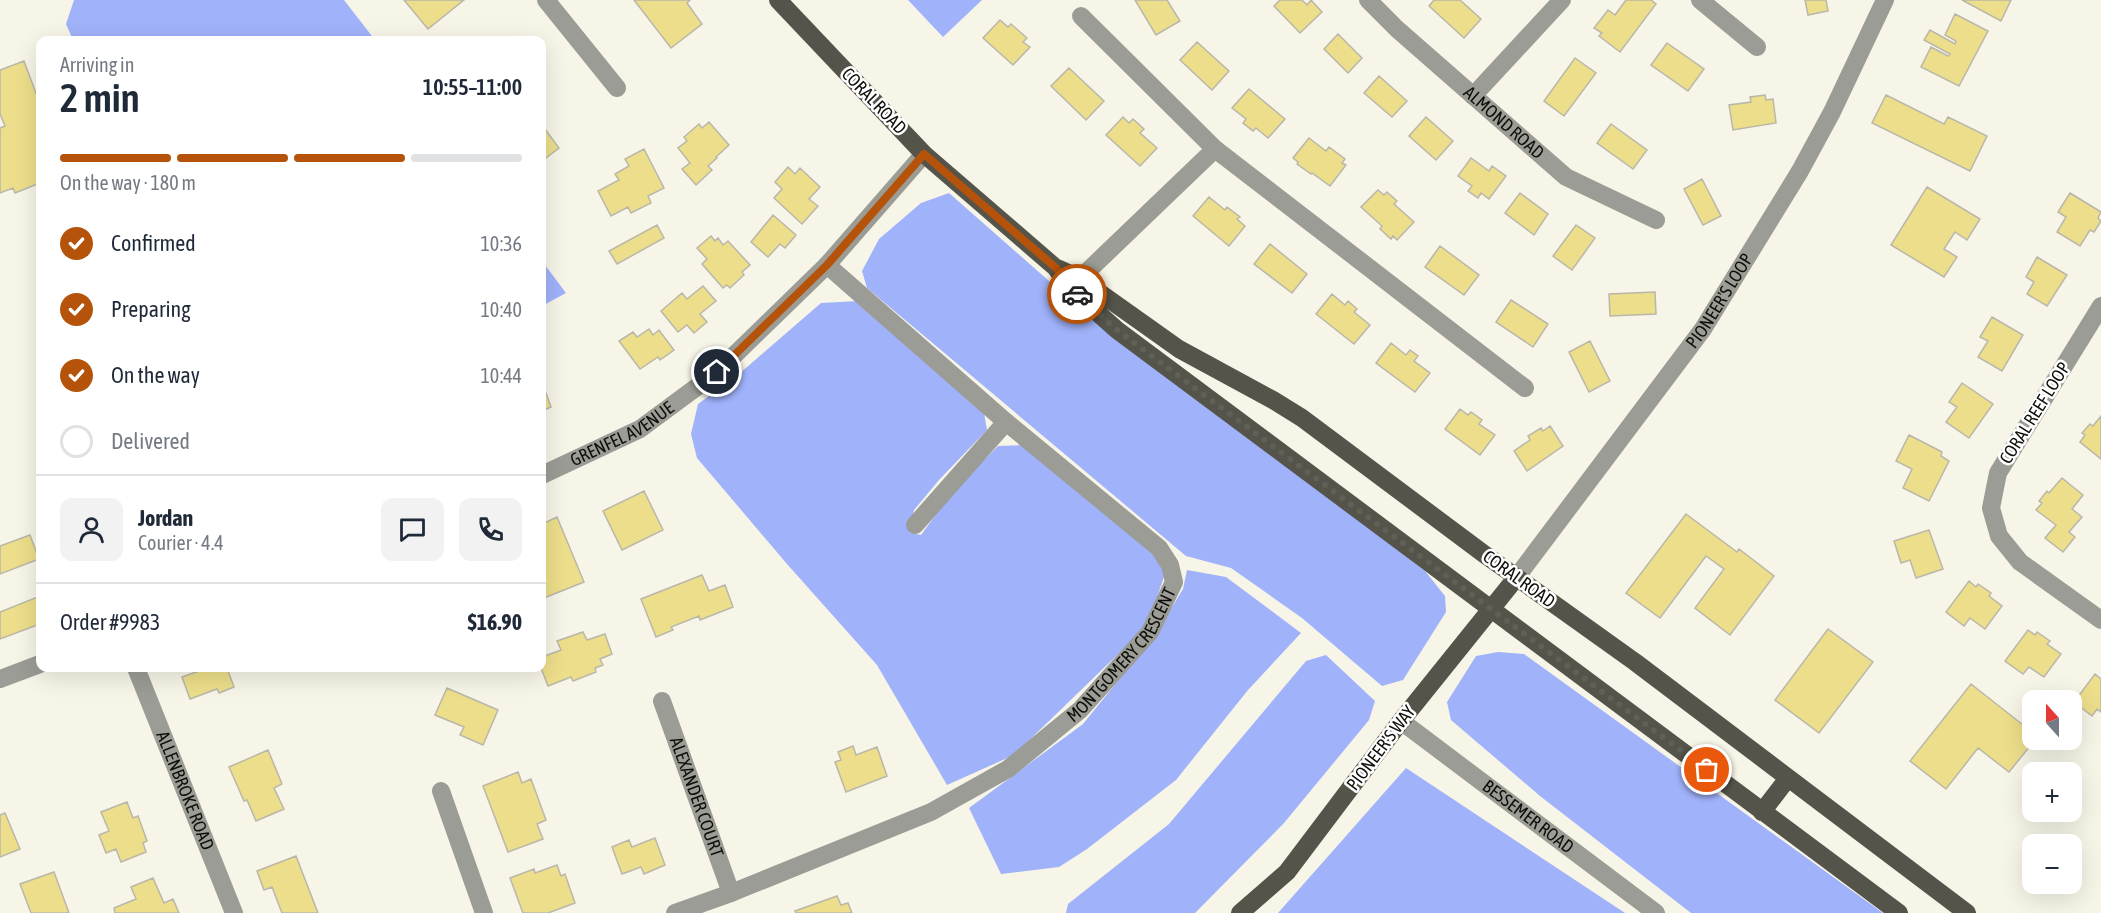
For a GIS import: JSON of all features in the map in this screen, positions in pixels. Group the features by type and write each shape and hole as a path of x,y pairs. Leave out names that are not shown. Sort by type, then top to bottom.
{"main road":[{"name":"CORAL ROAD","path":"778,0 924,154 1075,283 1179,349 1302,418 1516,578 1635,663 1967,913"},
{"name":"CORAL ROAD","path":"1075,283 1117,330 1899,913"},
{"name":"PIONEER'S WAY","path":"1240,913 1287,872 1401,721 1516,578"},
{"path":"1762,812 1788,778"}],"street":[{"path":"546,0 618,87"},
{"name":"ALMOND ROAD","path":"1368,0 1396,29 1566,177 1656,220"},
{"path":"1473,96 1562,0"},
{"path":"1700,0 1757,47"},
{"name":"PIONEER'S LOOP","path":"1516,578 1703,329 1800,171 1832,112 1885,0"},
{"path":"1081,16 1215,149 1526,388"},
{"path":"1075,283 1215,149"},
{"name":"GRENFEL AVENUE","path":"546,473 640,429 717,372 827,265 924,154"},
{"name":"MONTGOMERY CRESCENT","path":"675,913 731,893 931,812 1008,769 1080,710 1150,632 1174,582 1170,565 1159,548 1006,422 827,265"},
{"name":"CORAL REEF LOOP","path":"2101,306 1998,473 1991,508 1999,536 2020,562 2101,620"},
{"path":"915,525 1006,422"},
{"path":"0,678 36,665"},
{"name":"ALLENBROKE ROAD","path":"138,672 234,913"},
{"name":"ALEXANDER COURT","path":"662,700 731,893"},
{"name":"BESSEMER ROAD","path":"1401,721 1656,913"},
{"path":"441,791 484,913"}],"shaded area":[{"path":"74,0 344,0 372,36 71,36 66,24"},
{"path":"908,0 982,0 943,37"},
{"path":"949,193 1065,295 1425,571 1445,596 1446,612 1403,680 1382,686 1302,618 1231,568 1186,556 867,288 862,271 879,239 921,203"},
{"path":"546,266 566,293 546,304"},
{"path":"858,301 984,413 987,430 914,510 909,532 921,535 952,492 998,446 1025,445 1156,549 1165,574 1142,631 1014,755 947,785 877,665 697,458 691,434 698,404 739,374 821,303"},
{"path":"1187,570 1226,577 1301,633 1248,690 1176,780 1087,849 1059,867 1001,874 969,808 1083,724 1155,635 1183,589"},
{"path":"1498,652 1524,654 1883,913 1691,913 1540,796 1451,720 1447,702 1476,656"},
{"path":"1326,655 1375,701 1369,720 1284,823 1195,913 1066,913 1068,904 1169,824 1306,661"},
{"path":"1406,768 1625,913 1278,913"}],"building":[{"path":"404,0 464,0 428,29"},
{"path":"634,0 690,0 687,3 702,24 671,48"},
{"path":"1135,0 1167,0 1180,21 1156,35"},
{"path":"1280,0 1302,0 1307,5 1311,0 1322,12 1300,33 1274,6"},
{"path":"1434,0 1460,0 1481,19 1464,38 1429,6"},
{"path":"1626,0 1651,0 1656,4 1620,52 1599,36 1602,33 1594,28 1608,10 1615,15"},
{"path":"1805,0 1826,0 1828,11 1808,15"},
{"path":"1962,0 2011,0 2001,21"},
{"path":"1955,14 1988,31 1959,86 1921,67 1931,47 1948,56 1950,54 1924,40 1930,30 1955,44 1956,41 1945,35"},
{"path":"1000,20 1008,27 1011,24 1027,38 1023,42 1030,47 1013,65 983,38"},
{"path":"1338,34 1362,58 1348,73 1324,49"},
{"path":"1197,42 1229,71 1212,90 1180,60"},
{"path":"1667,43 1704,69 1688,91 1651,65"},
{"path":"1575,58 1596,73 1564,116 1544,101"},
{"path":"24,61 36,93 36,185 15,193 13,188 0,193 0,128 5,126 0,114 0,70"},
{"path":"1069,68 1104,101 1086,120 1051,86"},
{"path":"1379,76 1407,101 1392,117 1364,93"},
{"path":"1249,89 1285,119 1268,138 1256,128 1253,131 1243,123 1246,119 1232,108"},
{"path":"1765,95 1766,100 1773,99 1776,123 1733,130 1729,105 1751,102 1750,97"},
{"path":"1886,95 1944,124 1948,117 1987,136 1970,171 1872,123"},
{"path":"1123,117 1129,123 1133,119 1144,129 1140,133 1157,148 1140,166 1106,135"},
{"path":"1426,117 1453,141 1436,160 1409,136"},
{"path":"709,122 729,145 708,166 712,170 696,185 682,169 690,163 678,148 687,141 684,137 699,124 702,128"},
{"path":"1611,124 1647,150 1633,169 1597,143"},
{"path":"546,130 559,148 546,158"},
{"path":"1309,138 1326,151 1329,147 1345,159 1342,163 1346,165 1330,186 1297,164 1298,162 1293,158"},
{"path":"644,149 664,188 648,196 651,203 631,213 628,207 611,216 598,191 619,180 615,174 629,166 625,159"},
{"path":"1471,158 1489,171 1492,166 1506,176 1489,199 1481,193 1478,198 1468,191 1472,186 1458,176"},
{"path":"788,167 795,174 800,168 820,187 809,199 818,206 802,224 774,198 782,189 775,182"},
{"path":"1702,179 1721,216 1703,225 1684,189"},
{"path":"1927,187 1980,219 1967,240 1955,232 1944,249 1957,257 1944,277 1891,245"},
{"path":"1378,190 1384,195 1387,192 1397,201 1394,204 1414,222 1397,240 1393,236 1391,239 1380,229 1382,226 1361,207"},
{"path":"1520,193 1548,214 1534,235 1505,213"},
{"path":"2070,193 2101,212 2098,218 2101,221 2094,232 2090,230 2080,246 2057,232 2066,217 2058,212"},
{"path":"1209,197 1225,210 1227,207 1240,217 1237,219 1245,226 1229,246 1193,216"},
{"path":"773,215 796,235 785,248 780,244 768,257 751,242"},
{"path":"657,225 664,238 617,264 609,251"},
{"path":"1576,225 1595,238 1572,270 1553,256"},
{"path":"711,236 715,241 718,238 723,245 728,241 750,265 742,272 744,275 730,288 727,285 723,288 702,264 707,259 697,248"},
{"path":"1270,244 1307,274 1292,293 1254,264"},
{"path":"1440,246 1479,275 1464,295 1425,267"},
{"path":"2037,257 2067,275 2047,306 2027,294 2034,282 2026,277"},
{"path":"703,286 716,301 700,314 707,322 694,333 687,325 678,332 661,311 682,293 687,299"},
{"path":"1655,292 1656,314 1610,316 1609,294"},
{"path":"1332,294 1345,305 1348,301 1357,309 1354,312 1370,325 1354,344 1316,314"},
{"path":"1511,300 1548,324 1533,347 1496,322"},
{"path":"1992,317 2023,335 2002,371 1978,357 1988,341 1980,337"},
{"path":"649,329 653,335 659,330 674,350 660,360 658,357 640,369 619,341 633,332 637,337"},
{"path":"1590,341 1610,381 1589,392 1569,352"},
{"path":"1391,343 1406,355 1410,350 1418,356 1414,361 1430,373 1415,392 1376,363"},
{"path":"1962,383 1993,404 1969,438 1946,422 1957,407 1949,402"},
{"path":"546,393 551,407 546,409"},
{"path":"1460,409 1468,415 1471,412 1482,420 1479,424 1495,435 1480,455 1445,429"},
{"path":"2101,416 2101,459 2080,442 2085,435 2082,433 2090,424 2093,426"},
{"path":"1550,426 1563,446 1527,471 1514,451 1530,440 1528,436 1541,428 1543,431"},
{"path":"1909,435 1942,452 1941,456 1949,461 1929,501 1903,488 1912,469 1896,461"},
{"path":"2062,478 2083,495 2072,509 2082,517 2069,532 2075,537 2063,552 2045,538 2056,525 2036,510 2042,503 2039,501 2047,491 2049,493"},
{"path":"644,491 663,530 622,550 603,511"},
{"path":"1686,514 1737,552 1739,549 1774,576 1730,635 1695,608 1724,569 1706,556 1660,618 1626,593"},
{"path":"557,517 584,582 546,597 546,522"},
{"path":"1929,530 1943,569 1916,578 1910,560 1901,563 1894,541"},
{"path":"30,535 36,551 36,560 0,574 0,546"},
{"path":"702,575 709,591 725,585 733,607 700,620 699,616 671,627 673,630 656,637 641,599"},
{"path":"1969,581 1976,587 1978,584 1991,593 1989,596 2002,606 1985,629 1970,618 1964,626 1946,612"},
{"path":"36,598 36,626 0,639 0,612"},
{"path":"1828,629 1873,662 1819,733 1775,700"},
{"path":"2028,630 2035,635 2037,632 2050,641 2047,644 2061,654 2044,677 2029,667 2023,674 2005,661"},
{"path":"583,632 587,640 605,634 612,654 600,659 603,665 595,668 596,672 573,681 571,677 548,686 543,672 546,672 546,656 561,650 557,641"},
{"path":"196,672 228,672 234,687 219,693 217,689 190,699 182,677"},
{"path":"2095,674 2101,679 2101,712 2097,709 2092,716 2082,708 2082,691"},
{"path":"1971,684 2022,724 2022,750 2027,750 2009,772 1978,748 1946,789 1910,761"},
{"path":"447,688 498,710 483,745 460,735 464,727 435,715"},
{"path":"853,746 856,755 877,747 887,776 846,792 835,762 841,760 838,752"},
{"path":"268,750 282,784 274,788 284,809 256,821 229,767"},
{"path":"518,772 522,783 531,779 546,820 537,824 543,839 508,852 483,786"},
{"path":"127,802 133,818 138,816 147,841 143,843 146,852 121,862 116,849 106,853 99,835 109,831 101,812"},
{"path":"5,813 20,849 0,857 0,815"},
{"path":"655,838 665,865 644,874 641,867 622,874 612,847 629,840 632,847"},
{"path":"296,856 318,913 282,913 272,887 264,890 257,871"},
{"path":"557,865 561,876 565,874 575,903 548,913 523,913 510,878 534,869 535,873"},
{"path":"54,872 69,913 31,913 20,884"},
{"path":"153,878 164,903 173,899 179,913 115,913 114,908 136,899 131,887"},
{"path":"837,896 841,905 848,903 852,913 796,913 795,911"}],"way so far":[{"path":"1077,294 1117,330 1707,770"}],"route":[{"path":"717,372 827,265 924,154 1056,268 1077,294"}]}
